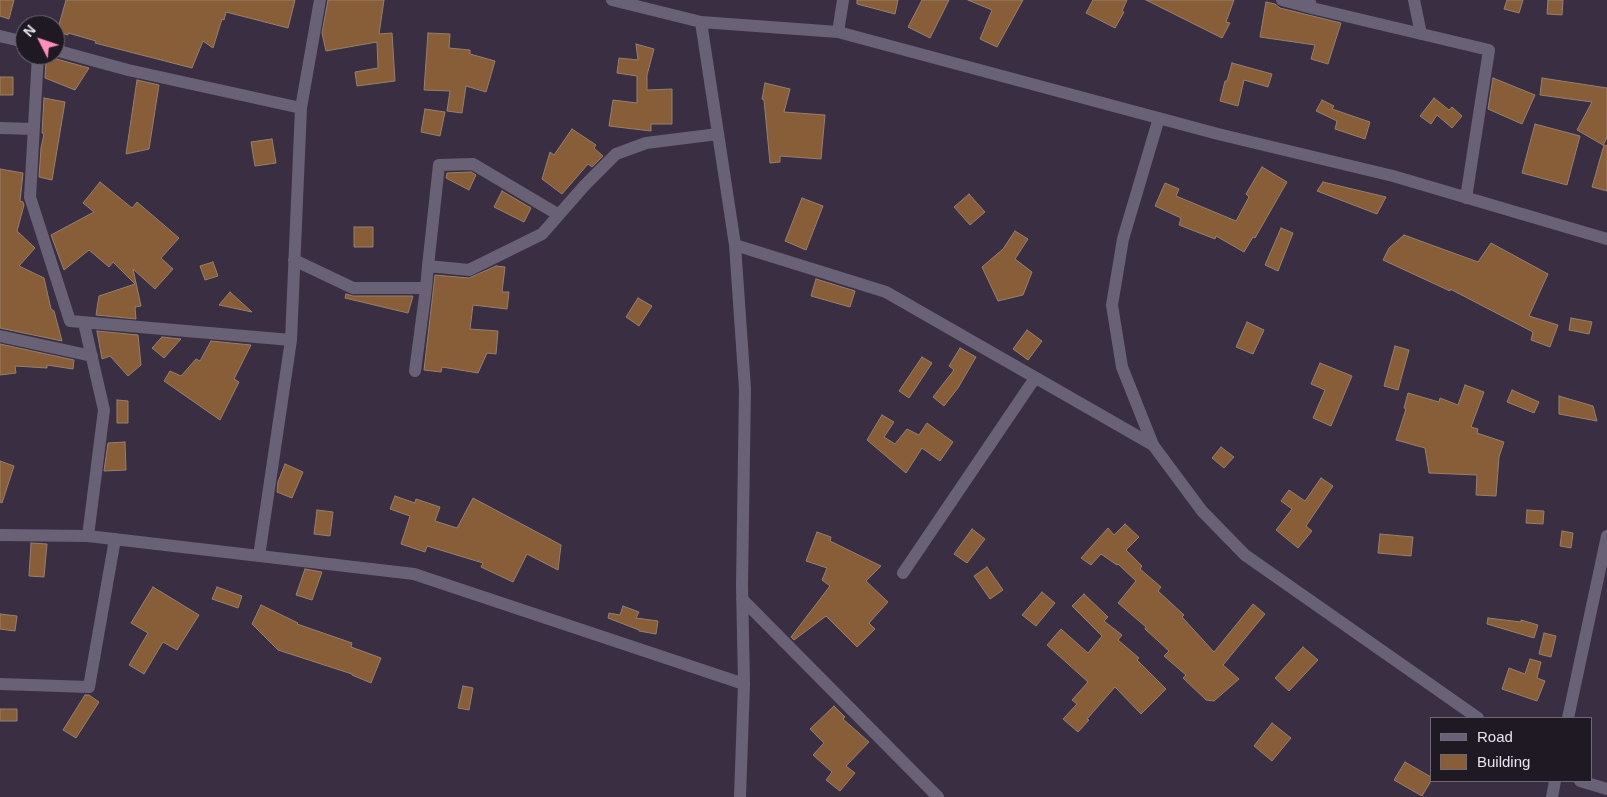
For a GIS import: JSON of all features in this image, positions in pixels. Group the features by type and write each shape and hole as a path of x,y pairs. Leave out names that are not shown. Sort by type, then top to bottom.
{"street":[{"path":"259,556 290,340 301,108 320,0"},
{"path":"612,0 702,22 838,32 1218,134 1393,176 1607,239"},
{"path":"838,32 843,0"},
{"path":"1282,0 1311,4 1421,34 1489,50 1466,198"},
{"path":"1414,0 1421,34"},
{"path":"702,22 735,245 745,390 742,599 744,684 740,797"},
{"path":"0,36 15,40"},
{"path":"65,53 128,70 301,108"},
{"path":"37,65 30,197 70,321 290,340"},
{"path":"1159,118 1123,239 1112,305 1122,367 1152,446 1202,511 1246,555 1477,717"},
{"path":"0,128 34,129"},
{"path":"428,266 469,270 542,234 585,185 616,154 646,143 718,134"},
{"path":"415,371 439,165 473,164 559,215"},
{"path":"735,245 886,292 1152,446"},
{"path":"294,260 353,288 426,288"},
{"path":"84,323 104,410 88,536"},
{"path":"0,336 92,356"},
{"path":"902,573 1035,378"},
{"path":"0,535 88,536 414,574 744,684"},
{"path":"1568,717 1607,536"},
{"path":"0,684 88,687 115,539"},
{"path":"742,599 938,797"},
{"path":"1552,797 1555,782"},
{"path":"1583,782 1607,789"}],"building":[{"path":"0,0 14,0 9,19 0,16"},
{"path":"66,0 295,0 288,28 226,12 213,48 203,41 192,68 95,43 96,41 68,33 68,35 65,34 65,15 62,15"},
{"path":"328,0 384,0 379,34 392,33 395,81 357,86 355,72 378,68 377,42 326,51 322,33"},
{"path":"857,0 898,0 895,14 857,4"},
{"path":"922,0 949,0 930,38 908,27"},
{"path":"968,0 1023,0 997,47 980,39 992,10"},
{"path":"1093,0 1127,0 1122,11 1124,12 1115,28 1086,13"},
{"path":"1146,0 1234,0 1226,22 1230,23 1222,38"},
{"path":"1507,0 1523,0 1519,13 1504,9"},
{"path":"1548,0 1563,0 1562,15 1547,14"},
{"path":"1266,2 1275,4 1280,8 1341,23 1328,64 1311,59 1315,45 1260,37"},
{"path":"428,33 450,34 449,48 470,50 470,54 495,61 486,92 466,86 462,113 447,111 450,91 424,90"},
{"path":"636,44 654,49 647,75 647,90 672,89 672,124 651,124 651,131 609,126 613,100 637,103 637,76 617,73 619,58 638,60"},
{"path":"65,61 89,68 75,90 45,78 46,65 65,65"},
{"path":"1232,63 1272,74 1268,87 1244,80 1238,106 1220,101"},
{"path":"0,77 13,77 13,95 0,95"},
{"path":"1493,78 1535,95 1522,124 1488,109"},
{"path":"1542,78 1607,88 1607,138 1603,145 1577,130 1592,102 1540,95"},
{"path":"137,80 159,85 149,149 126,154"},
{"path":"765,83 790,89 784,112 825,115 821,159 780,156 780,162 770,163 764,100 762,99"},
{"path":"44,98 65,102 52,180 39,177 44,134 42,133"},
{"path":"1434,98 1449,110 1452,107 1462,116 1452,128 1437,115 1431,124 1420,116"},
{"path":"1322,100 1334,106 1332,109 1370,122 1365,139 1335,129 1337,121 1316,111"},
{"path":"425,109 445,112 440,136 421,132"},
{"path":"1535,124 1580,136 1567,185 1522,173"},
{"path":"572,129 596,145 594,148 603,156 592,167 588,164 562,194 542,179 550,152 554,155"},
{"path":"272,139 276,163 255,166 251,142"},
{"path":"1604,145 1607,146 1607,191 1592,187"},
{"path":"1262,167 1287,182 1255,238 1253,237 1244,252 1216,236 1215,239 1179,225 1181,218 1155,206 1165,183 1179,189 1176,196 1236,221 1249,197 1246,194"},
{"path":"0,169 23,173 20,201 24,205 17,231 35,248 19,266 44,278 51,309 54,311 62,341 0,328"},
{"path":"471,172 476,175 469,190 446,178 447,173"},
{"path":"100,182 132,208 137,202 179,238 161,258 173,269 155,289 133,269 141,306 135,307 136,319 96,315 99,296 135,284 113,262 109,267 89,250 64,270 51,235 94,212 83,203"},
{"path":"1323,182 1386,197 1377,214 1317,191"},
{"path":"502,191 531,208 524,222 494,207"},
{"path":"969,194 985,212 970,225 954,207"},
{"path":"802,198 823,206 806,250 785,241"},
{"path":"354,227 373,227 373,247 354,247"},
{"path":"1281,228 1293,233 1278,271 1265,265"},
{"path":"1015,231 1028,239 1015,259 1032,272 1023,295 998,301 982,267 1003,249"},
{"path":"1404,235 1478,262 1491,243 1548,274 1529,316 1558,325 1550,347 1531,340 1533,332 1450,289 1450,291 1383,260 1389,248"},
{"path":"213,262 218,276 205,280 200,266"},
{"path":"496,266 505,267 502,292 509,292 507,309 473,305 470,329 498,331 496,354 487,353 478,373 442,367 441,372 424,370 435,275 469,278"},
{"path":"816,279 855,291 850,307 811,296"},
{"path":"230,292 252,312 219,305"},
{"path":"346,294 353,296 413,296 408,313 345,298"},
{"path":"638,298 652,306 639,326 626,317"},
{"path":"1571,318 1592,322 1589,334 1569,330"},
{"path":"1247,322 1264,330 1253,354 1236,347"},
{"path":"1027,330 1042,341 1028,360 1013,349"},
{"path":"97,331 138,335 141,365 128,376 110,356 102,359"},
{"path":"162,337 181,339 164,358 152,348"},
{"path":"211,341 251,345 234,379 239,382 220,420 164,381 170,371 181,376 196,359 200,361"},
{"path":"0,344 74,360 73,369 47,365 47,368 15,366 16,373 0,375"},
{"path":"1395,346 1409,350 1398,390 1384,386"},
{"path":"960,348 976,357 958,388 944,406 933,397 954,370 949,366"},
{"path":"922,357 932,363 909,398 899,391"},
{"path":"1320,363 1352,376 1331,426 1313,418 1325,390 1311,384"},
{"path":"1465,385 1484,392 1471,427 1478,429 1477,433 1504,442 1499,457 1496,496 1476,495 1477,475 1429,473 1425,448 1396,440 1406,409 1404,408 1408,393 1439,402 1440,398 1458,405"},
{"path":"1512,390 1539,402 1534,413 1507,402"},
{"path":"1559,396 1593,406 1597,421 1559,414"},
{"path":"117,400 128,401 128,423 117,423"},
{"path":"882,415 894,422 884,437 895,444 907,429 919,435 927,423 953,442 940,461 922,448 906,473 867,440"},
{"path":"125,442 126,470 104,471 108,443"},
{"path":"1221,447 1234,457 1224,468 1212,458"},
{"path":"0,461 14,466 2,503 0,502"},
{"path":"285,464 303,472 292,498 277,492 278,482"},
{"path":"1321,478 1333,486 1306,526 1312,531 1298,548 1276,530 1292,509 1281,501 1289,490 1305,501"},
{"path":"395,496 415,503 416,499 440,507 435,521 457,528 473,498 561,545 558,570 527,554 513,582 481,567 483,563 427,546 425,552 401,544 410,516 390,509"},
{"path":"317,510 333,512 330,536 314,534"},
{"path":"1527,510 1544,511 1543,524 1526,523"},
{"path":"1125,524 1139,537 1126,550 1142,566 1140,569 1161,587 1158,591 1184,615 1182,617 1214,652 1253,604 1265,614 1223,665 1239,679 1214,701 1206,700 1183,678 1186,675 1164,656 1169,651 1145,629 1146,627 1118,603 1136,581 1118,564 1101,554 1091,565 1081,558 1108,528 1114,535"},
{"path":"972,529 985,539 967,563 954,554"},
{"path":"1562,531 1573,533 1571,548 1560,546"},
{"path":"817,532 831,537 830,541 881,566 866,581 888,602 869,623 875,629 857,647 826,616 794,640 791,637 830,586 822,580 827,568 806,561"},
{"path":"1380,534 1413,537 1411,556 1378,553"},
{"path":"31,543 47,544 44,577 29,576"},
{"path":"987,567 1003,590 990,599 974,576"},
{"path":"305,569 322,572 312,600 296,595"},
{"path":"153,587 199,615 177,650 163,642 144,674 129,665 148,633 131,623"},
{"path":"217,587 242,596 238,608 212,599"},
{"path":"1042,592 1055,603 1036,626 1022,615"},
{"path":"1084,594 1108,617 1104,621 1122,635 1118,640 1139,658 1137,660 1166,689 1141,714 1115,687 1078,732 1063,719 1077,704 1072,700 1088,682 1047,645 1061,629 1088,653 1102,636 1072,606"},
{"path":"261,605 297,624 352,643 351,647 381,658 371,683 352,674 278,650 252,624"},
{"path":"623,606 639,612 636,618 658,621 656,634 639,631 608,618 609,613 620,615"},
{"path":"0,614 17,616 15,631 0,629"},
{"path":"1488,618 1521,622 1521,620 1538,625 1534,638 1487,624"},
{"path":"1544,633 1556,636 1551,657 1539,654"},
{"path":"1303,647 1318,660 1289,691 1275,678"},
{"path":"1530,659 1541,662 1537,678 1545,681 1537,701 1502,689 1509,668 1525,674"},
{"path":"463,686 473,688 469,710 458,708"},
{"path":"85,695 89,695 99,702 76,738 63,730"},
{"path":"834,706 845,717 843,719 869,742 846,766 855,773 840,791 826,780 832,772 813,755 824,743 810,729"},
{"path":"0,709 17,709 17,721 0,721"},
{"path":"1272,723 1291,738 1272,761 1254,746"},
{"path":"1405,762 1430,776 1430,782 1422,796 1394,780"}]}
